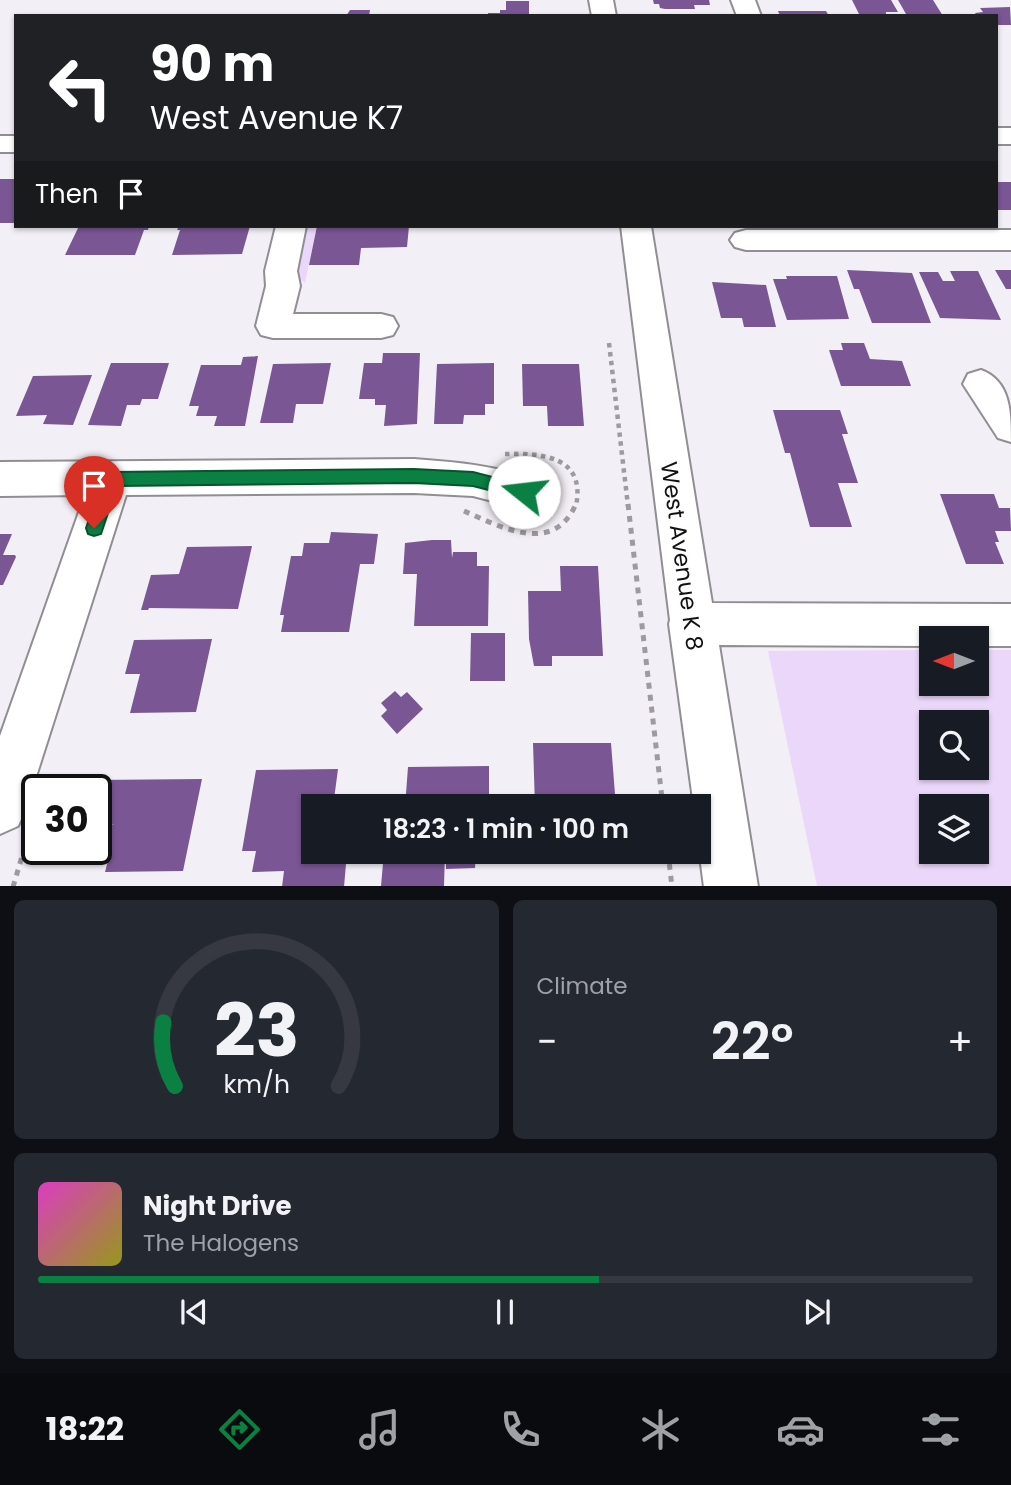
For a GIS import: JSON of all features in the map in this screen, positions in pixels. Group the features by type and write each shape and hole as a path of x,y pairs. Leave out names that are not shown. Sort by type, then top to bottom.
{"street":[{"path":"291,228 281,271 283,286 273,326 381,326"},
{"name":"West Avenue K 8","path":"636,228 691,624 731,886"},
{"path":"746,240 1011,240"},
{"path":"981,384 1011,427"},
{"path":"0,479 414,476 473,479 524,492"},
{"path":"14,821 111,479"},
{"path":"691,624 1011,625"}],"path":[{"path":"609,343 661,794"},
{"path":"458,509 518,533 534,534 549,532 560,526 576,509 580,497 578,485 566,467 555,459 536,454 494,454"},
{"path":"13,886 14,821"},
{"path":"669,864 672,886"}],"shaded area":[{"path":"305,228 317,228 305,283 297,277"},
{"path":"919,650 919,696 989,696 989,650 1011,650 1011,886 817,886 768,651"}],"building":[{"path":"653,0 709,0 710,5 694,5 695,9 665,9 654,4"},
{"path":"852,0 891,0 898,12 886,14 859,14"},
{"path":"898,0 933,0 942,14 906,14"},
{"path":"506,1 529,1 529,14 488,14 506,10"},
{"path":"1010,7 1011,25 998,25 998,14 976,14 983,12 980,8"},
{"path":"350,10 370,10 369,14 347,14"},
{"path":"778,11 826,11 828,14 779,14"},
{"path":"0,179 14,179 14,223 0,223"},
{"path":"998,182 1011,182 1011,210 998,210"},
{"path":"78,228 148,228 144,230 135,255 65,255"},
{"path":"249,228 242,254 172,255 180,230 177,230"},
{"path":"317,228 409,228 407,247 361,248 359,265 309,265"},
{"path":"847,270 912,273 931,323 872,323 859,289 854,289"},
{"path":"995,270 1011,270 1011,289 1006,289"},
{"path":"950,271 978,271 1001,320 940,318 919,272 938,272 943,281 955,281"},
{"path":"786,276 837,276 849,319 787,320 773,279 787,279"},
{"path":"712,282 766,285 776,327 744,327 742,318 721,318"},
{"path":"841,343 864,343 870,359 902,361 911,386 841,386 829,350 843,350"},
{"path":"383,353 420,353 417,424 384,426 386,405 375,405 375,399 359,399 364,363 382,363"},
{"path":"258,356 245,426 214,426 217,416 196,416 199,406 189,406 201,365 241,365 243,357"},
{"path":"111,363 169,363 158,399 142,399 140,405 127,405 121,426 88,425"},
{"path":"331,363 323,404 296,404 293,423 260,423 273,364"},
{"path":"494,363 494,404 485,404 485,415 464,415 463,424 434,424 437,364"},
{"path":"522,364 579,364 584,426 548,426 547,406 523,406"},
{"path":"92,375 73,425 43,424 47,415 16,416 33,376"},
{"path":"773,410 840,410 848,434 842,434 858,483 838,483 852,527 810,527 790,453 785,453"},
{"path":"940,494 994,494 999,508 1010,508 1011,531 995,531 999,542 995,542 1004,564 966,564"},
{"path":"331,532 378,534 374,564 360,564 349,632 281,632 284,615 280,615 291,556 302,556 304,543 329,543"},
{"path":"0,534 12,534 3,555 16,557 3,585 0,585"},
{"path":"451,540 452,558 453,552 477,552 477,566 489,566 488,626 414,626 417,574 403,574 405,543"},
{"path":"252,546 238,609 141,610 151,575 179,574 187,547"},
{"path":"560,566 598,566 603,656 552,656 552,666 534,666 529,639 528,591 561,591"},
{"path":"471,633 505,633 505,681 470,681"},
{"path":"212,639 196,712 130,713 140,674 125,674 134,640"},
{"path":"395,691 401,697 407,692 423,709 397,734 381,716 387,710 381,703"},
{"path":"533,743 611,743 615,794 535,794"},
{"path":"489,766 489,794 406,794 408,767"},
{"path":"338,769 335,794 301,794 301,864 346,864 344,886 282,886 284,871 252,872 256,851 242,851 256,770"},
{"path":"202,779 183,871 105,872 107,865 112,865 112,824 115,824 112,824 112,780"},
{"path":"383,864 445,864 444,886 381,886"},
{"path":"446,864 475,864 475,868 446,869"}],"route":[{"path":"94,528 111,479 414,476 473,479 499,483 524,492"}]}
